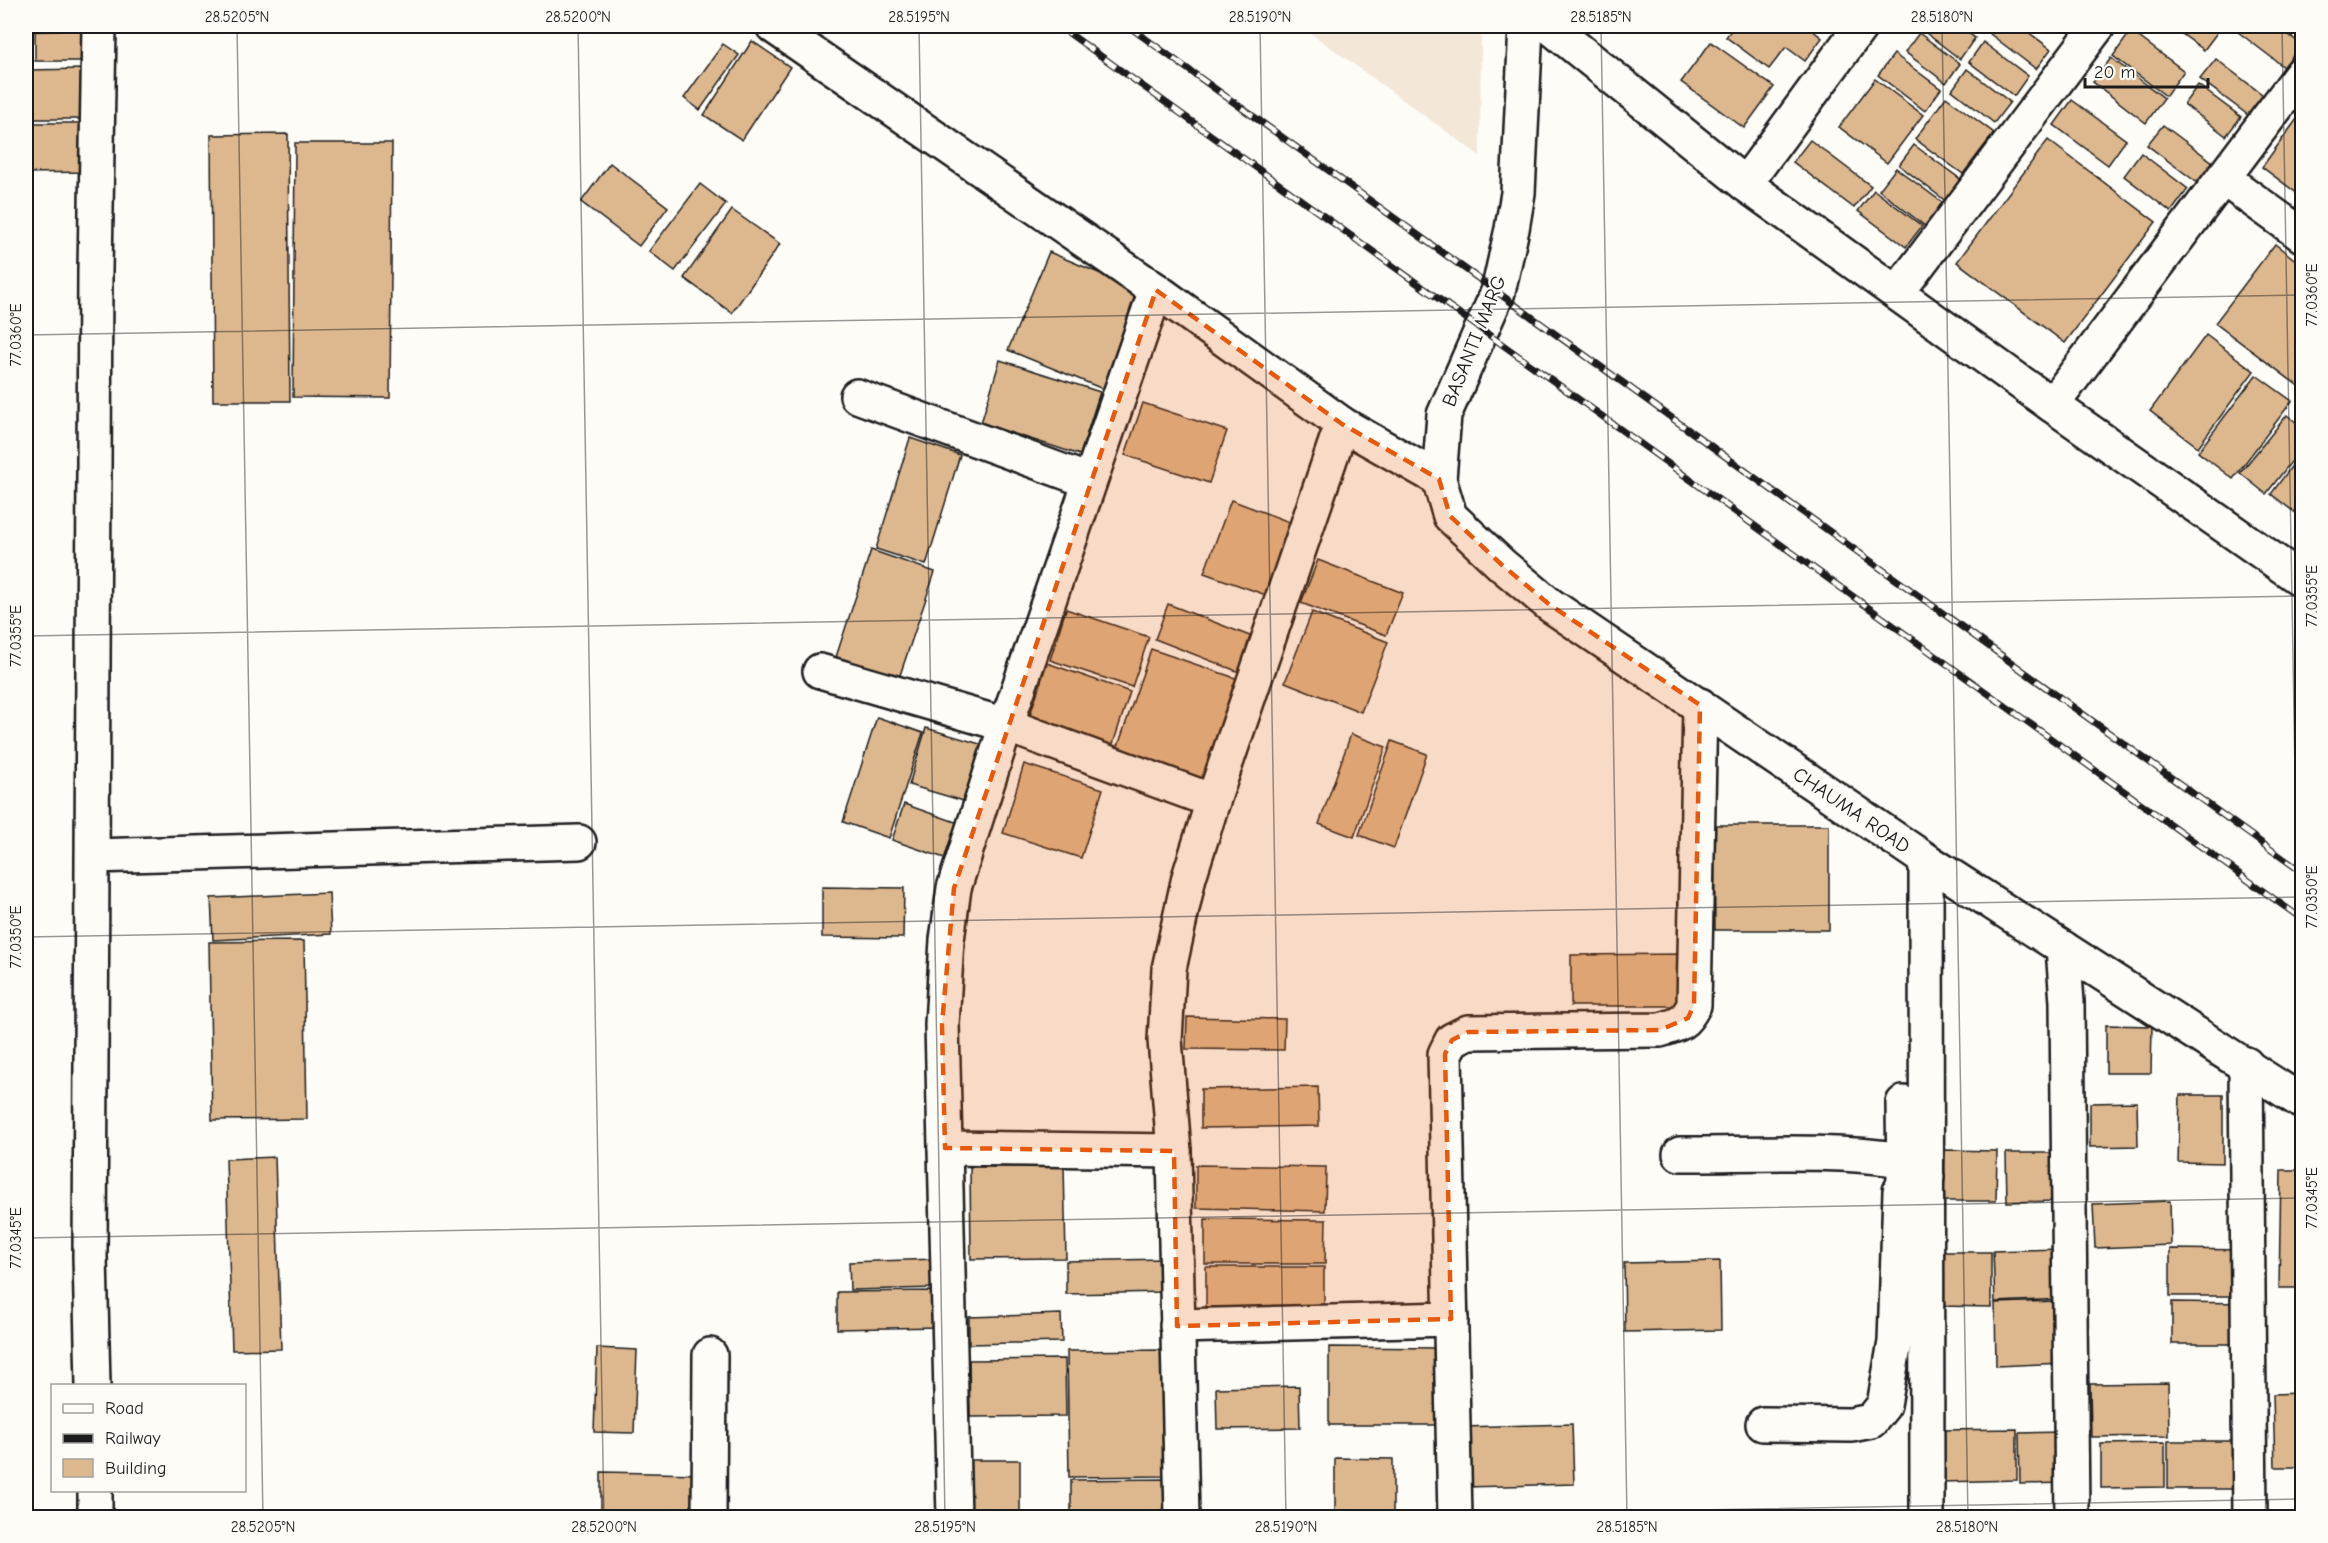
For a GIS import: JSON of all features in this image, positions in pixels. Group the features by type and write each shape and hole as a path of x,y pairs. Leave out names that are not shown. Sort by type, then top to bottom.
{"street":[{"path":"93,1384 90,1256 95,271 99,26"},
{"path":"773,26 1156,290 1342,424 1440,479"},
{"name":"BASANTI MARG","path":"1440,479 1444,415 1498,292 1512,229 1518,193 1526,26"},
{"path":"1549,26 1745,184 2052,405 2302,580"},
{"path":"1745,184 1862,26"},
{"path":"1897,293 2098,26"},
{"path":"2052,405 2302,72"},
{"path":"2223,178 2302,235"},
{"path":"954,1518 942,1024 954,888 1006,725 1156,290"},
{"path":"857,396 1089,481"},
{"path":"1182,1518 1174,1151 1165,1041 1168,969 1189,877 1213,801 1342,424"},
{"name":"CHAUMA ROAD","path":"1440,479 1450,516 1502,566 1550,605 1926,860 2302,1102"},
{"path":"820,671 1006,725 1213,801"},
{"path":"1455,1518 1445,1054 1452,1040 1468,1032 1660,1030 1676,1026 1688,1018 1694,1005 1700,705"},
{"path":"93,856 579,842"},
{"path":"1763,1424 1851,1425 1871,1421 1884,1405 1895,1342 1908,1182 1926,860"},
{"path":"2063,948 2067,1002 2072,1518"},
{"path":"2246,1064 2250,1518"},
{"path":"1903,1103 1927,1518"},
{"path":"945,1149 1174,1151"},
{"path":"1680,1154 1882,1157 1908,1182"},
{"path":"1177,1326 1451,1319"},
{"path":"709,1518 710,1355"},
{"path":"95,1492 95,1518"}],"highlighted area":[{"path":"1156,290 1342,424 1439,479 1450,516 1502,565 1550,605 1700,705 1694,1005 1688,1018 1660,1030 1468,1032 1452,1040 1445,1054 1451,1319 1177,1326 1174,1151 945,1148 942,1024 954,888"}],"shaded area":[{"path":"1301,26 1481,26 1480,156"}],"building":[{"path":"35,26 92,26 92,61 35,61"},
{"path":"1734,26 1807,26 1822,38 1805,61 1786,47 1769,69 1726,37"},
{"path":"1959,26 1975,38 1960,59 1918,27"},
{"path":"1997,26 2020,26 2051,49 2036,69 1990,34"},
{"path":"2171,26 2222,26 2204,50"},
{"path":"2243,26 2277,26 2301,44 2284,67 2238,32"},
{"path":"2131,31 2184,71 2166,96 2113,56"},
{"path":"1919,33 1960,64 1946,83 1905,52"},
{"path":"752,41 790,67 742,140 704,115"},
{"path":"1711,42 1774,87 1744,128 1681,82"},
{"path":"1983,42 2028,76 2014,96 1969,62"},
{"path":"723,44 739,55 700,110 684,98"},
{"path":"1894,54 1941,89 1925,111 1878,75"},
{"path":"2111,58 2164,98 2146,123 2093,82"},
{"path":"2216,59 2263,95 2248,115 2200,79"},
{"path":"87,69 87,119 26,119 26,70"},
{"path":"1967,69 2010,102 1994,123 1952,90"},
{"path":"1875,79 1923,115 1887,163 1839,127"},
{"path":"2198,85 2241,117 2226,136 2184,104"},
{"path":"1946,97 1994,133 1963,174 1915,139"},
{"path":"2072,100 2126,140 2108,165 2054,125"},
{"path":"2302,112 2302,197 2262,167"},
{"path":"26,123 87,123 87,172 26,173"},
{"path":"2163,125 2214,163 2199,184 2147,145"},
{"path":"288,134 290,401 213,401 211,135"},
{"path":"1810,140 1871,186 1854,208 1793,162"},
{"path":"2048,140 2156,222 2065,343 1957,262"},
{"path":"295,143 392,143 390,398 293,397"},
{"path":"1914,145 1963,181 1947,202 1899,165"},
{"path":"2141,153 2188,189 2171,212 2124,176"},
{"path":"610,163 668,207 639,246 581,202"},
{"path":"1896,168 1943,203 1925,226 1879,190"},
{"path":"700,184 726,204 675,271 649,251"},
{"path":"1874,190 1922,226 1906,247 1858,211"},
{"path":"732,210 780,244 732,313 684,278"},
{"path":"2275,244 2302,265 2301,388 2215,323"},
{"path":"1049,252 1144,292 1103,389 1008,350"},
{"path":"2206,335 2254,371 2198,447 2150,411"},
{"path":"1000,360 1100,392 1080,455 981,423"},
{"path":"2256,375 2292,401 2233,479 2198,452"},
{"path":"1143,403 1227,431 1209,483 1125,455"},
{"path":"2287,415 2302,427 2302,448 2266,494 2240,473"},
{"path":"910,438 960,455 926,565 876,549"},
{"path":"2302,452 2302,518 2271,494"},
{"path":"1231,500 1292,523 1266,595 1204,573"},
{"path":"871,550 935,572 898,681 835,660"},
{"path":"1318,560 1403,593 1386,635 1301,603"},
{"path":"1168,604 1260,640 1247,675 1155,639"},
{"path":"1066,609 1149,637 1132,687 1050,660"},
{"path":"1312,612 1388,642 1361,712 1285,682"},
{"path":"1151,649 1244,681 1208,786 1115,755"},
{"path":"1047,663 1130,692 1110,753 1027,724"},
{"path":"877,717 923,733 889,838 843,822"},
{"path":"926,728 990,747 974,804 909,785"},
{"path":"1351,734 1386,747 1354,837 1319,824"},
{"path":"1392,741 1427,754 1394,848 1359,835"},
{"path":"1024,764 1103,789 1081,858 1003,833"},
{"path":"904,804 964,825 953,861 892,840"},
{"path":"1714,825 1829,825 1829,930 1715,930"},
{"path":"822,887 904,888 903,938 822,937"},
{"path":"329,893 331,934 213,940 211,898"},
{"path":"304,941 307,1119 212,1120 209,942"},
{"path":"1684,954 1684,1006 1571,1006 1571,955"},
{"path":"1187,1017 1285,1019 1284,1050 1186,1049"},
{"path":"2106,1025 2152,1026 2151,1073 2106,1073"},
{"path":"1318,1087 1319,1126 1201,1128 1201,1089"},
{"path":"2180,1095 2223,1095 2223,1163 2178,1162"},
{"path":"2137,1102 2138,1146 2090,1147 2090,1103"},
{"path":"1945,1150 1997,1151 1996,1201 1944,1201"},
{"path":"2006,1153 2059,1153 2060,1201 2007,1202"},
{"path":"275,1157 281,1349 232,1350 226,1159"},
{"path":"1196,1165 1326,1167 1325,1211 1196,1208"},
{"path":"1064,1166 1066,1258 971,1259 970,1167"},
{"path":"2281,1170 2302,1170 2302,1288 2279,1288"},
{"path":"2170,1201 2171,1245 2095,1248 2093,1204"},
{"path":"1205,1219 1326,1220 1325,1264 1205,1264"},
{"path":"2060,1249 2063,1299 1995,1302 1993,1251"},
{"path":"2170,1249 2247,1250 2247,1296 2170,1296"},
{"path":"1940,1252 1991,1252 1991,1307 1940,1306"},
{"path":"936,1259 937,1288 850,1290 849,1262"},
{"path":"1164,1259 1165,1292 1066,1294 1066,1261"},
{"path":"1720,1261 1721,1330 1625,1332 1624,1263"},
{"path":"1206,1267 1324,1267 1324,1307 1206,1307"},
{"path":"938,1291 938,1327 837,1329 837,1292"},
{"path":"2061,1301 2063,1363 1996,1366 1995,1303"},
{"path":"2172,1302 2245,1303 2244,1344 2172,1344"},
{"path":"1061,1314 1062,1342 969,1344 969,1317"},
{"path":"1329,1347 1440,1348 1440,1425 1329,1425"},
{"path":"597,1348 637,1350 634,1433 594,1432"},
{"path":"1166,1350 1168,1476 1069,1477 1067,1351"},
{"path":"1065,1359 1066,1416 970,1417 969,1360"},
{"path":"2168,1383 2169,1436 2091,1437 2090,1384"},
{"path":"1299,1386 1300,1428 1217,1429 1216,1388"},
{"path":"2302,1393 2302,1467 2275,1467 2273,1394"},
{"path":"1572,1424 1574,1484 1465,1487 1464,1427"},
{"path":"2017,1429 2017,1480 1942,1482 1941,1430"},
{"path":"2064,1432 2064,1483 2020,1484 2019,1433"},
{"path":"2168,1441 2246,1441 2246,1489 2168,1489"},
{"path":"2165,1443 2165,1487 2101,1488 2101,1444"},
{"path":"1335,1458 1393,1459 1393,1518 1335,1518"},
{"path":"965,1460 1020,1460 1020,1518 965,1518"},
{"path":"601,1472 700,1474 699,1518 601,1518"},
{"path":"1167,1479 1167,1518 1071,1518 1071,1480"}],"railway":[{"path":"1059,26 2302,919"},
{"path":"1128,26 2302,872"}]}
